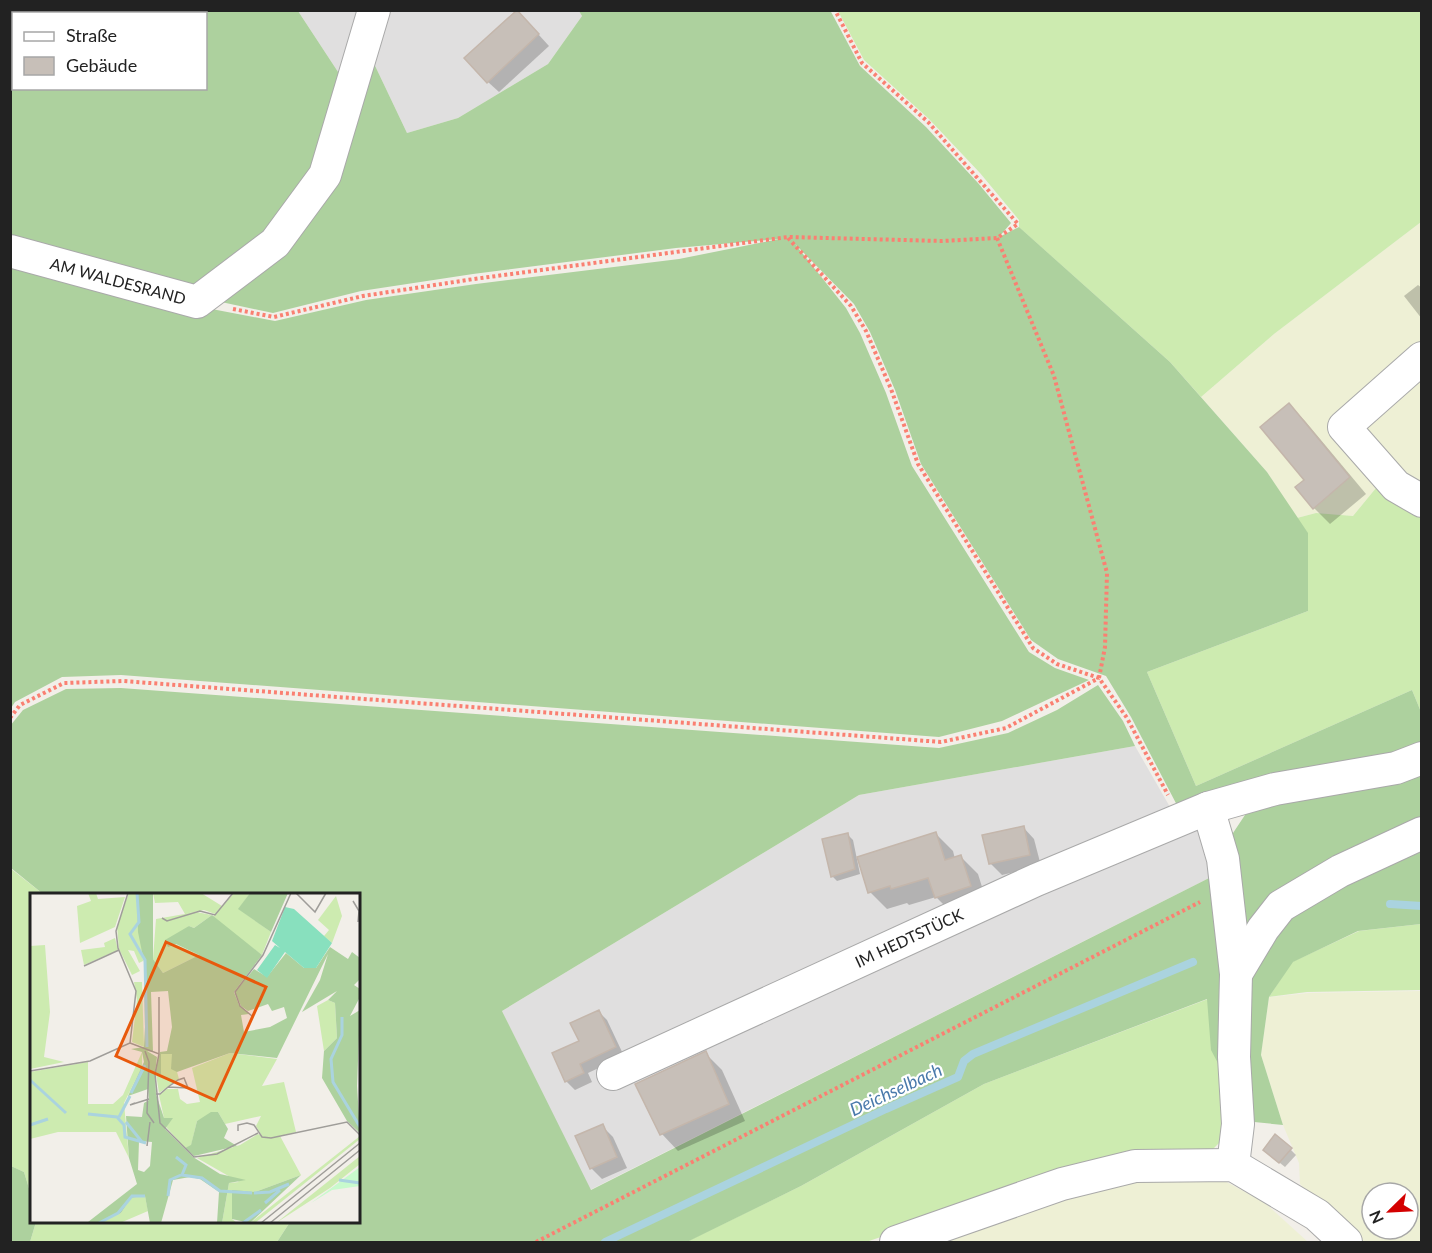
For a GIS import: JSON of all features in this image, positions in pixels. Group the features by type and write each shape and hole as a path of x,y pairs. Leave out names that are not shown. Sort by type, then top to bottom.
{"street":[{"name":"AM WALDESRAND","path":"10,252 197,302 274,243 325,175 374,10"},
{"path":"1422,358 1344,427 1396,486 1422,501"},
{"name":"IM HEDTSTÜCK","path":"613,1074 1036,880 1195,812 1275,789 1396,768 1422,758"},
{"path":"1195,812 1223,859 1236,974 1234,1057 1238,1125 1233,1165"},
{"path":"1236,974 1263,929 1281,906 1340,871 1422,833"},
{"path":"896,1242 1062,1184 1135,1166 1233,1165 1317,1215 1346,1242"}],"path":[{"path":"197,302 274,317 375,294 788,237 942,241 997,238 1018,224 928,122 862,63 835,10"},
{"path":"788,237 851,306 866,331 891,389 918,464 1033,648 1057,664 1100,678 1195,812"},
{"path":"997,238 1054,376 1107,573 1105,647 1100,678"},
{"path":"10,718 20,705 64,683 123,681 941,742 1006,728 1100,678"},
{"path":"536,1242 1226,888"}],"shaded area":[{"path":"579,10 582,16 548,64 458,118 407,133 368,51 342,78 298,11"},
{"path":"1135,746 1178,821 1212,839 1217,874 590,1190 502,1011 859,795"}],"green space":[{"path":"830,10 860,66 926,127 978,183 1011,223 999,237 1019,227 1170,362 1267,472 1308,533 1308,611 1147,672 1196,786 1412,690 1421,712 1422,752 1267,785 1243,781 1179,809 1131,717 1106,676 1058,659 1031,640 921,464 895,390 870,332 854,304 795,244 846,308 860,333 886,393 912,466 1029,652 1055,668 1089,680 1002,721 939,737 121,675 62,677 15,702 11,708 11,259 196,306 275,321 366,300 679,259 779,239 676,248 473,274 361,291 273,313 212,300 281,251 368,51 407,133 458,118 548,64 582,16 579,11"},
{"path":"10,11 298,11 342,78 318,170 270,240 196,295 11,245"},
{"path":"838,11 1421,11 1421,222 1274,334 1201,397 1170,362 1019,227 1019,220 980,173 929,119 864,60"},
{"path":"1421,222 1421,495 1381,482 1353,516 1316,513 1297,518 1267,472 1201,397 1274,334"},
{"path":"1381,482 1421,508 1421,712 1412,690 1196,786 1147,672 1308,611 1308,534 1297,518 1316,513 1353,516"},
{"path":"1098,685 1123,721 1135,746 859,795 502,1011 591,1190 1217,874 1229,1084 1211,1050 1207,999 984,1084 801,1186 687,1242 277,1242 289,1223 360,1223 360,893 42,893 11,868 10,726 23,710 66,689 121,688 939,748 1008,733 1057,710"},
{"path":"1421,764 1421,924 1358,931 1293,962 1269,997 1261,1055 1283,1125 1244,1121 1233,919 1233,833 1245,815 1271,797"},
{"path":"10,868 42,893 30,893 30,1192 24,1172 11,1166"},
{"path":"1421,924 1421,990 1307,992 1269,997 1292,962 1359,931"},
{"path":"1421,991 1421,1242 1355,1242 1300,1184 1299,1163 1283,1125 1261,1055 1269,997 1309,993"},
{"path":"1208,999 1212,1050 1229,1084 1228,1134 1213,1149 1035,1185 866,1242 686,1242 801,1186 984,1084"},
{"path":"11,1166 24,1172 30,1192 30,1223 36,1223 30,1242 11,1242"},
{"path":"1217,1177 1264,1202 1308,1242 929,1242 1068,1197 1141,1178"},
{"path":"36,1223 289,1223 277,1242 30,1242"}],"building":[{"path":"517,10 539,34 487,83 464,58"},
{"path":"1289,403 1350,477 1313,509 1295,487 1304,480 1260,427"},
{"path":"1024,826 1030,855 989,864 982,835"},
{"path":"936,832 945,860 961,855 971,886 935,898 928,878 868,893 857,857"},
{"path":"848,833 855,869 831,877 822,839"},
{"path":"599,1010 616,1047 580,1064 584,1073 565,1082 552,1053 579,1041 570,1023"},
{"path":"706,1051 729,1104 660,1135 635,1084"},
{"path":"603,1124 617,1157 590,1169 575,1136"},
{"path":"1275,1134 1292,1148 1279,1163 1263,1150"}],"waterway":[{"name":"Deichselbach","path":"1390,904 1422,906"},
{"name":"Deichselbach","path":"605,1242 958,1077 964,1061 973,1054 1193,962"}]}
